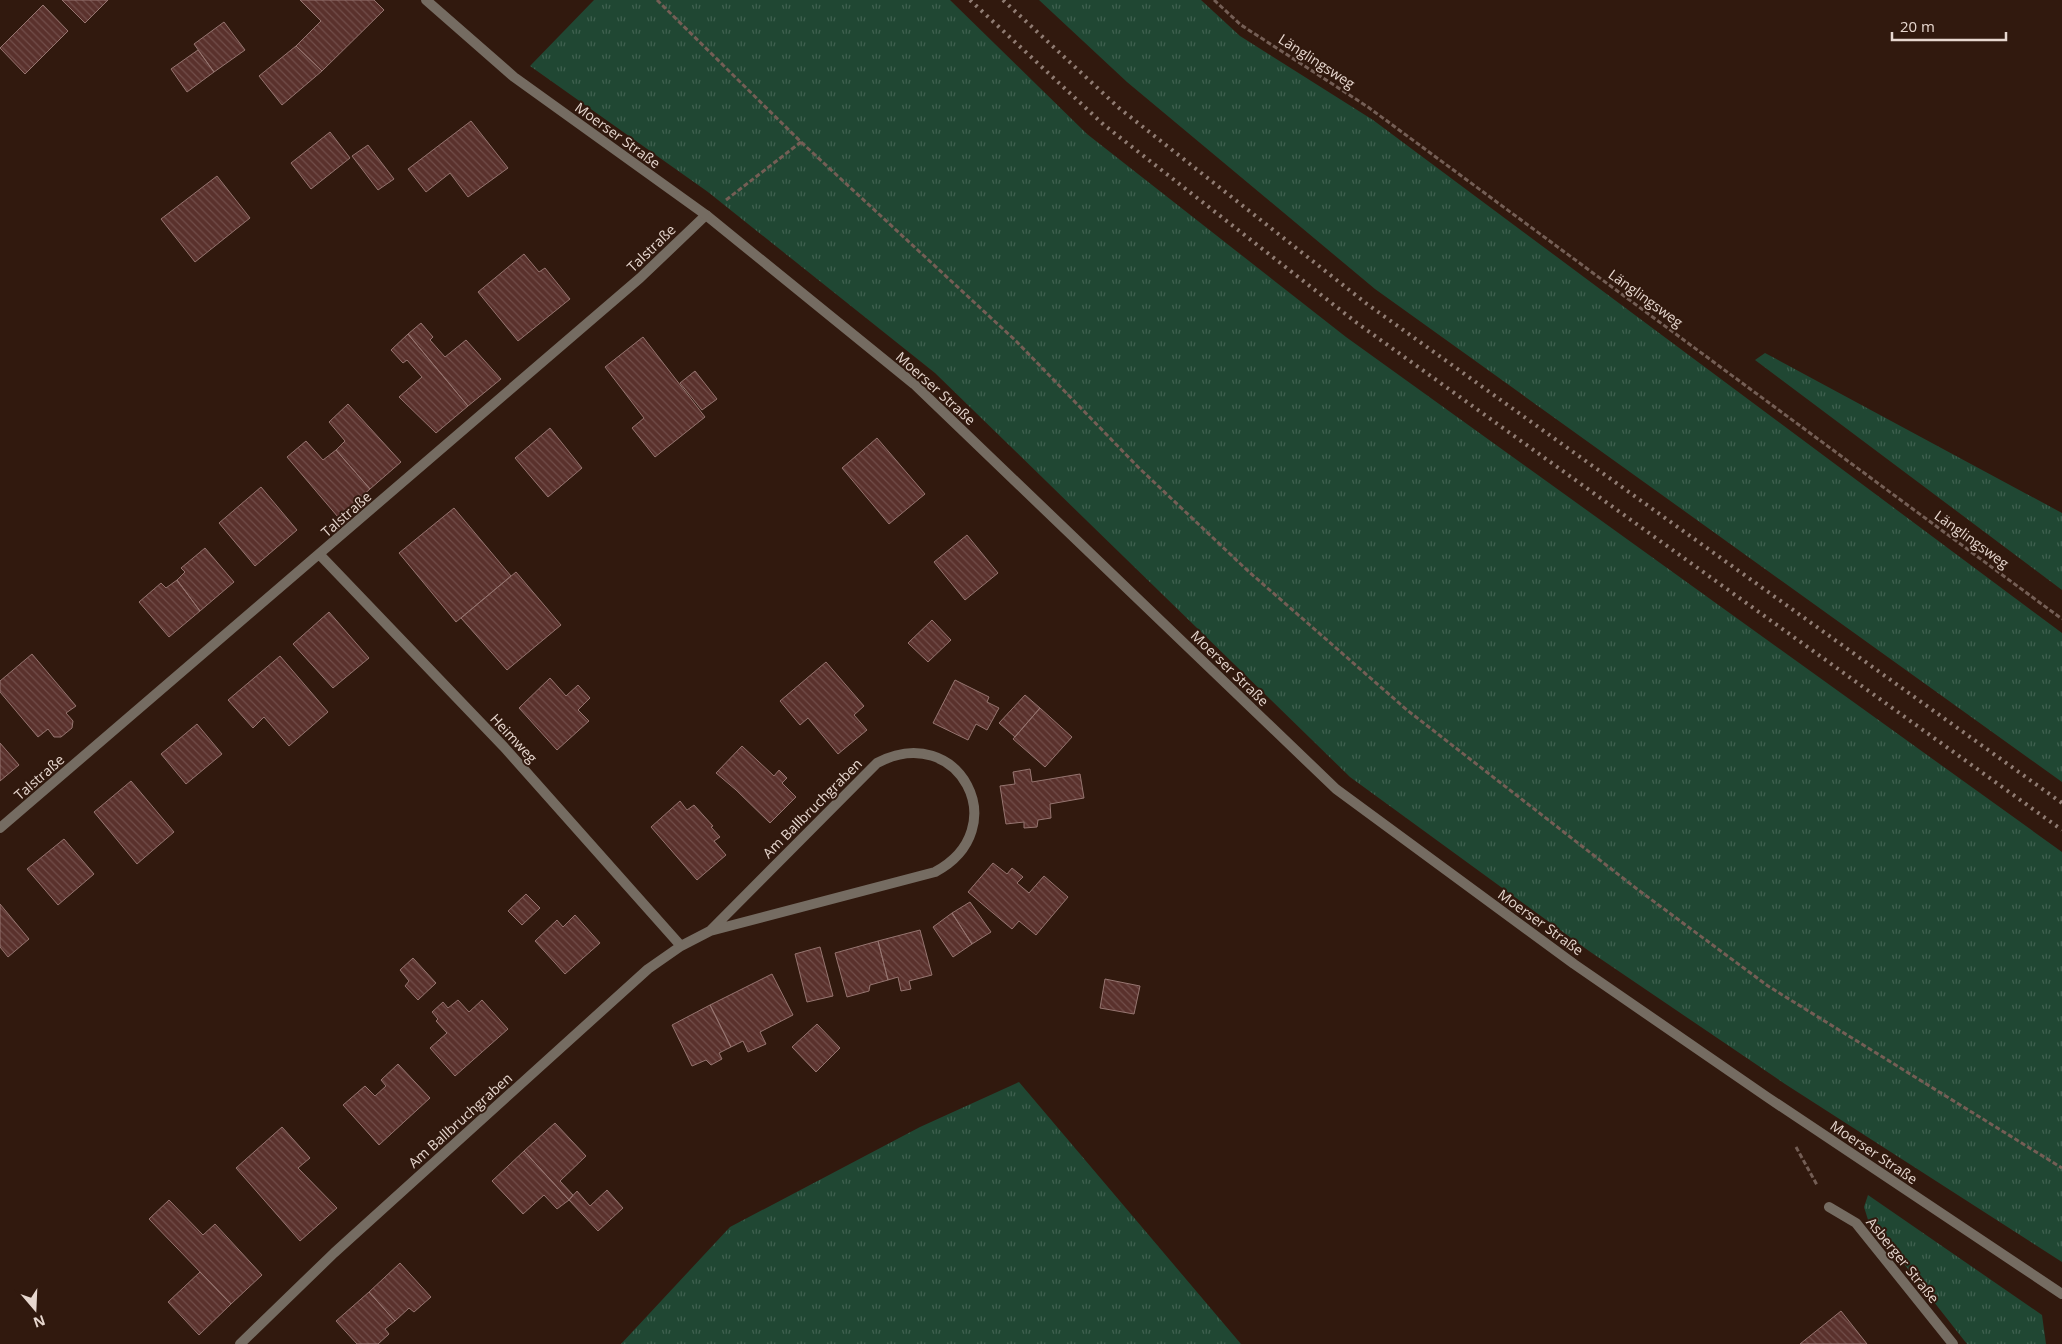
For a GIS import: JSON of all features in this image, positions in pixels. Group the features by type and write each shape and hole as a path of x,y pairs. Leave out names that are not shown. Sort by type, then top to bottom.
{"street":[{"name":"Moerser Straße","path":"426,0 514,77 706,215 914,384 1336,789 1574,964 2062,1294"},
{"name":"Talstraße","path":"0,828 320,555 640,278 706,215"},
{"name":"Heimweg","path":"320,555 504,746 682,946"},
{"name":"Am Ballbruchgraben","path":"240,1344 334,1253 648,969 682,946 710,931 922,876 946,867 955,860 964,849 973,829 974,804 964,779 945,761 923,753 899,753 877,763 710,931"},
{"name":"Asberger Straße","path":"1829,1207 1856,1223 1952,1344"}],"path":[{"path":"657,0 801,142 1016,341 1138,467 1234,558 1407,710 1637,889 1768,986 2062,1168"},
{"name":"Länglingsweg","path":"1214,0 1241,25 1368,107 2062,619"},
{"path":"706,215 801,142"},
{"path":"1791,1139 1829,1207"}],"green space":[{"path":"594,0 950,0 1087,134 1346,337 2062,852 2062,1262 1785,1084 1589,951 1350,777 935,373 708,192 530,66"},
{"path":"1039,0 1201,0 1240,36 1373,120 2062,633 2062,782 1375,289 1127,82"},
{"path":"1765,353 2062,513 2062,590 1755,360"},
{"path":"1019,1082 1241,1344 621,1344 730,1227 920,1127"},
{"path":"1868,1195 2042,1315 2046,1344 1967,1344 1886,1241 1869,1223 1864,1207"}],"building":[{"path":"62,0 108,0 85,23"},
{"path":"300,0 374,0 384,10 322,71 296,46 321,21"},
{"path":"43,5 68,31 25,74 0,48"},
{"path":"224,22 245,50 214,72 194,44"},
{"path":"296,46 322,71 282,105 259,76"},
{"path":"198,50 214,72 187,92 171,69"},
{"path":"471,121 508,168 468,197 450,173 426,192 408,169"},
{"path":"330,132 350,158 311,189 291,163"},
{"path":"368,145 394,179 378,190 352,156"},
{"path":"217,176 250,218 195,262 161,219"},
{"path":"524,254 539,272 545,268 570,299 518,341 478,292"},
{"path":"421,323 433,337 430,340 445,357 466,340 501,379 468,406 408,334"},
{"path":"408,334 468,406 436,433 399,397 422,377 407,360 403,363 391,350"},
{"path":"643,337 705,417 655,457 632,428 644,418 605,367"},
{"path":"695,371 717,399 702,410 680,383"},
{"path":"348,404 401,462 370,489 336,450 345,441 329,422"},
{"path":"550,428 582,468 548,497 515,458"},
{"path":"877,438 925,494 889,524 842,468"},
{"path":"306,441 323,460 336,450 370,489 338,517 287,457"},
{"path":"261,487 297,530 255,566 219,523"},
{"path":"454,508 511,576 456,622 399,553"},
{"path":"967,535 998,573 965,600 934,562"},
{"path":"205,548 234,582 200,611 177,580 185,572 181,568"},
{"path":"516,572 561,625 507,670 461,618"},
{"path":"177,580 200,611 169,637 139,602 161,583 166,588"},
{"path":"329,612 369,658 333,688 293,644"},
{"path":"932,620 951,640 928,662 908,643"},
{"path":"32,654 76,706 66,713 73,721 72,728 61,737 54,737 48,729 38,737 0,692 0,681"},
{"path":"280,656 328,712 289,746 264,717 253,728 228,700"},
{"path":"826,662 864,706 854,715 867,730 838,754 808,718 800,725 780,701"},
{"path":"550,678 566,696 578,685 590,698 578,710 589,721 557,750 519,708"},
{"path":"955,680 989,697 987,702 999,708 987,730 976,724 968,740 933,723"},
{"path":"1025,695 1040,708 1015,737 999,723"},
{"path":"1040,708 1072,737 1045,767 1013,739"},
{"path":"197,724 222,754 186,784 161,754"},
{"path":"0,743 19,765 0,781"},
{"path":"742,746 774,776 779,770 787,778 782,783 796,797 770,823 716,773"},
{"path":"1030,769 1032,782 1080,774 1084,798 1050,804 1051,818 1038,820 1037,827 1024,828 1024,822 1006,824 1000,786 1015,784 1013,772"},
{"path":"131,781 174,832 137,864 94,812"},
{"path":"680,801 687,810 694,805 713,826 711,827 720,837 714,841 726,855 697,880 651,827"},
{"path":"64,839 94,874 58,905 27,869"},
{"path":"993,863 1007,874 1012,868 1023,877 1017,883 1029,893 1044,876 1068,897 1036,935 1019,921 1012,929 968,892"},
{"path":"526,894 540,908 522,925 508,911"},
{"path":"970,902 991,932 972,944 952,913"},
{"path":"0,904 29,939 8,957 0,947"},
{"path":"952,913 972,944 953,957 933,927"},
{"path":"575,915 600,943 565,974 535,941 557,920 563,927"},
{"path":"920,930 932,975 909,981 911,989 901,991 898,977 888,980 878,941"},
{"path":"878,941 888,980 870,985 869,991 847,997 835,953"},
{"path":"820,947 833,996 807,1002 795,954"},
{"path":"413,958 436,983 418,1000 405,986 409,981 400,970"},
{"path":"772,974 793,1015 760,1032 766,1044 748,1052 743,1041 731,1047 710,1005"},
{"path":"1105,979 1140,986 1134,1014 1100,1008"},
{"path":"458,1000 469,1012 482,1000 508,1029 455,1076 430,1048 447,1033 436,1021 438,1019 432,1012 443,1002 448,1008"},
{"path":"710,1005 731,1047 719,1053 722,1059 711,1065 706,1060 692,1066 672,1025"},
{"path":"817,1024 840,1048 816,1072 792,1047"},
{"path":"398,1064 430,1098 379,1145 343,1105 365,1086 375,1096 386,1086 381,1080"},
{"path":"555,1123 586,1156 560,1181 573,1195 569,1200 524,1151"},
{"path":"282,1127 310,1158 298,1168 337,1208 300,1241 236,1168"},
{"path":"524,1151 569,1200 557,1209 544,1195 523,1214 492,1181"},
{"path":"607,1190 623,1208 598,1231 569,1200 577,1191 590,1206"},
{"path":"169,1200 203,1235 215,1224 262,1275 231,1304 149,1219"},
{"path":"400,1263 431,1297 414,1312 409,1308 395,1321 369,1292"},
{"path":"200,1272 231,1304 199,1335 168,1302"},
{"path":"369,1292 395,1321 385,1329 389,1334 378,1344 357,1344 336,1321"},
{"path":"1841,1311 1867,1344 1800,1344"}],"railway":[{"path":"970,0 1104,125 1357,323 2062,830"},
{"path":"1003,0 1119,108 1367,304 2062,803"}]}
